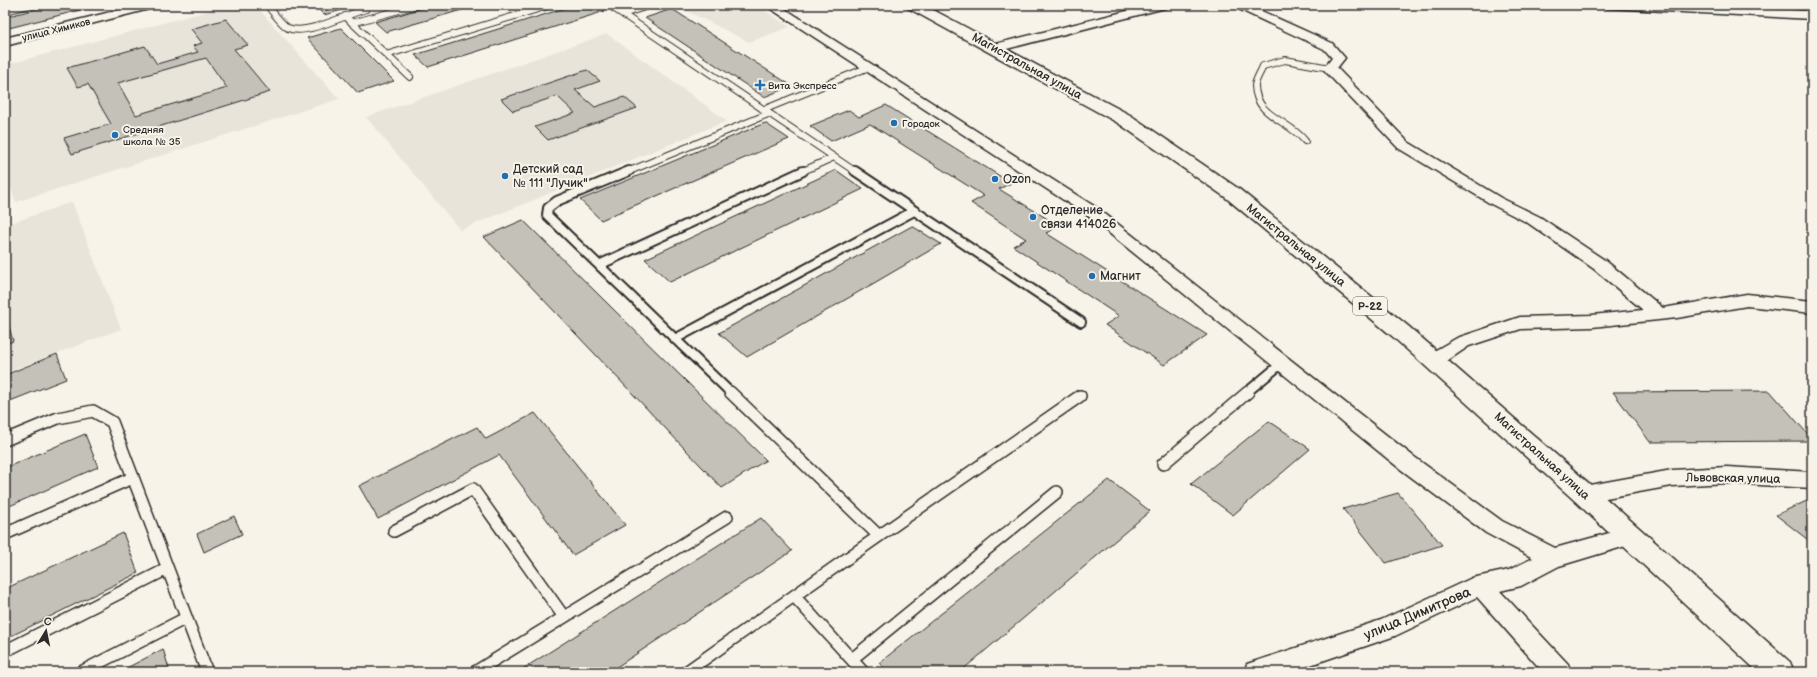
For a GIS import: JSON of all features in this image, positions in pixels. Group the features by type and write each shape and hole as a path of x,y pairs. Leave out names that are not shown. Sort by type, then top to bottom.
{"highway":[{"name":"Магистральная улица","path":"913,5 1124,119 1232,193 1400,330 1631,536 1779,672"}],"street":[{"name":"улица Химиков","path":"5,42 153,5"},
{"path":"771,5 1094,213 1281,364 1406,462 1494,527 1553,558"},
{"path":"995,48 1165,5"},
{"path":"1238,5 1328,46 1339,58 1330,68 1403,145 1496,201 1534,220 1600,265 1659,314"},
{"path":"1607,5 1691,7 1812,15"},
{"path":"1434,360 1463,342 1520,323 1592,321 1659,314 1747,300 1812,307"},
{"name":"Львовская улица","path":"1584,494 1672,478 1727,475 1812,480"},
{"name":"улица Димитрова","path":"1256,672 1387,629 1480,585 1513,579 1553,558 1631,536"},
{"path":"1480,585 1559,672"}],"lane":[{"path":"5,11 29,5"},
{"path":"267,5 288,27 297,29 308,28 366,9 365,5"},
{"path":"352,23 416,5"},
{"path":"386,55 551,5"},
{"path":"609,5 766,112 1081,322"},
{"path":"622,14 651,5"},
{"path":"345,16 410,77"},
{"path":"1305,141 1298,132 1273,118 1259,104 1255,85 1263,66 1285,60 1330,68"},
{"path":"869,67 557,201 548,208 547,215 880,536"},
{"path":"599,265 834,157"},
{"path":"675,339 914,211"},
{"path":"1163,464 1281,364"},
{"path":"686,672 1080,396"},
{"path":"5,440 58,418 93,411 112,422 207,672"},
{"path":"5,534 132,478"},
{"path":"394,531 473,489 564,616"},
{"path":"852,659 1057,492"},
{"path":"475,672 727,517"},
{"path":"5,651 167,569"},
{"path":"794,596 863,672"},
{"path":"81,672 186,618"}],"shaded area":[{"name":"Средняя школа № 35","path":"231,5 255,5 339,99 16,202 5,171 5,65"},
{"path":"675,5 756,5 790,27 749,42"},
{"name":"Детский сад № 111 \"Лучик\"","path":"607,34 727,121 460,230 366,117"},
{"path":"72,202 121,329 5,373 5,225"}],"building":[{"path":"52,5 100,5 5,29 5,17"},
{"path":"314,5 351,5 353,7 324,15"},
{"path":"433,5 479,5 386,32 375,22"},
{"path":"575,5 597,5 605,11 428,67 415,55"},
{"path":"672,9 792,86 764,97 645,18"},
{"path":"226,19 248,45 234,49 270,92 72,154 64,138 111,124 88,84 78,87 67,68 145,46 157,64 198,52 193,46 202,43 191,29","holes":["206,58 227,88 136,115 118,83"]},
{"path":"341,28 394,81 358,93 307,38"},
{"path":"587,70 600,81 575,90 595,107 624,97 637,108 548,140 535,127 575,113 557,96 513,111 501,99"},
{"path":"886,105 1011,183 999,189 1059,226 1046,233 1207,335 1164,365 1105,325 1119,316 1013,246 1026,239 971,203 984,196 870,124 831,141 810,126 849,110 859,117"},
{"path":"765,123 789,139 601,220 580,200"},
{"path":"836,170 863,189 670,282 645,259"},
{"path":"523,220 766,460 722,488 484,237"},
{"path":"912,226 941,244 747,357 719,333"},
{"path":"5,312 13,341 5,344"},
{"path":"57,354 66,379 5,403 5,375"},
{"path":"1770,391 1812,439 1812,441 1650,442 1613,392"},
{"path":"535,413 625,525 573,555 499,455 378,519 359,486 477,427 486,439"},
{"path":"1269,421 1310,449 1233,515 1191,484"},
{"path":"85,434 98,467 5,508 5,468"},
{"path":"1109,480 1150,511 960,672 888,672 879,663"},
{"path":"1398,493 1442,545 1386,563 1343,509"},
{"path":"1811,499 1812,500 1812,543 1776,515"},
{"path":"234,516 242,534 204,552 197,534"},
{"path":"761,518 792,551 609,672 518,672"},
{"path":"123,533 138,573 5,639 5,589"},
{"path":"163,649 170,672 119,672"}],"place":[{"name":"Вита Экспресс","path":"760,85"},
{"name":"Городок","path":"894,123"},
{"name":"Средняя школа № 35","path":"115,135"},
{"name":"Детский сад № 111 \"Лучик\"","path":"505,176"},
{"name":"Ozon","path":"995,179"},
{"name":"Отделение связи 414026","path":"1033,217"},
{"name":"Магнит","path":"1092,276"}]}
